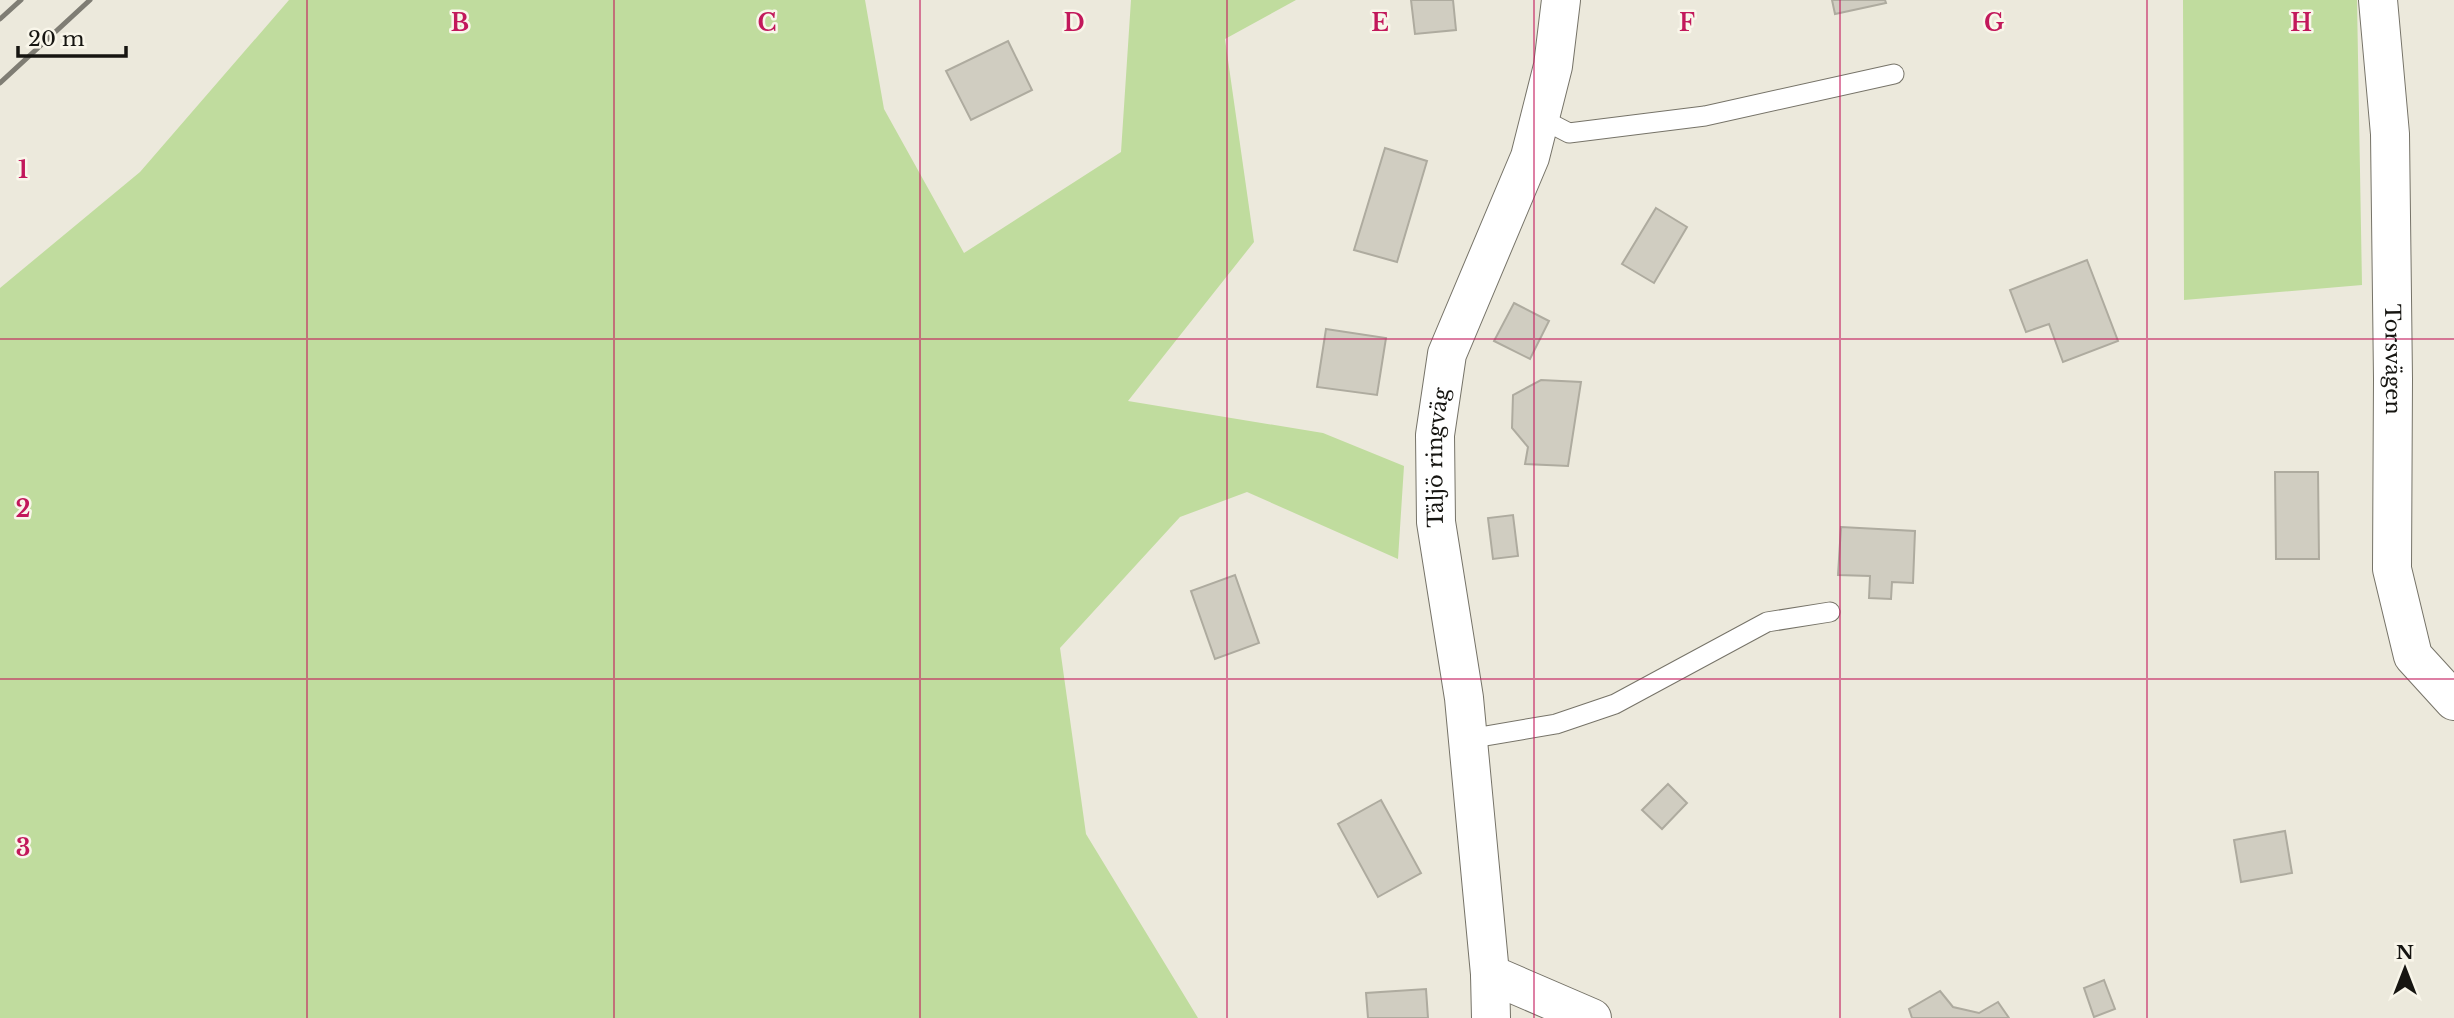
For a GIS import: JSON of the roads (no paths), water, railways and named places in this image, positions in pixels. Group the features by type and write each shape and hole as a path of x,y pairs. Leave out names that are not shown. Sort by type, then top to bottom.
{"street":[{"name":"Täljö ringväg","path":"1491,1018 1490,974 1468,740 1436,522 1435,435 1447,354 1530,157 1553,66 1561,0"},
{"name":"Torsvägen","path":"2378,0 2390,134 2392,569 2413,656 2454,701"},
{"path":"1490,974 1592,1018"}],"lane":[{"path":"1541,118 1569,133 1704,116 1894,74"},
{"path":"1468,740 1556,724 1615,704 1767,622 1830,612"}],"railway":[{"path":"0,19 21,0"},
{"path":"0,83 90,0"}]}
